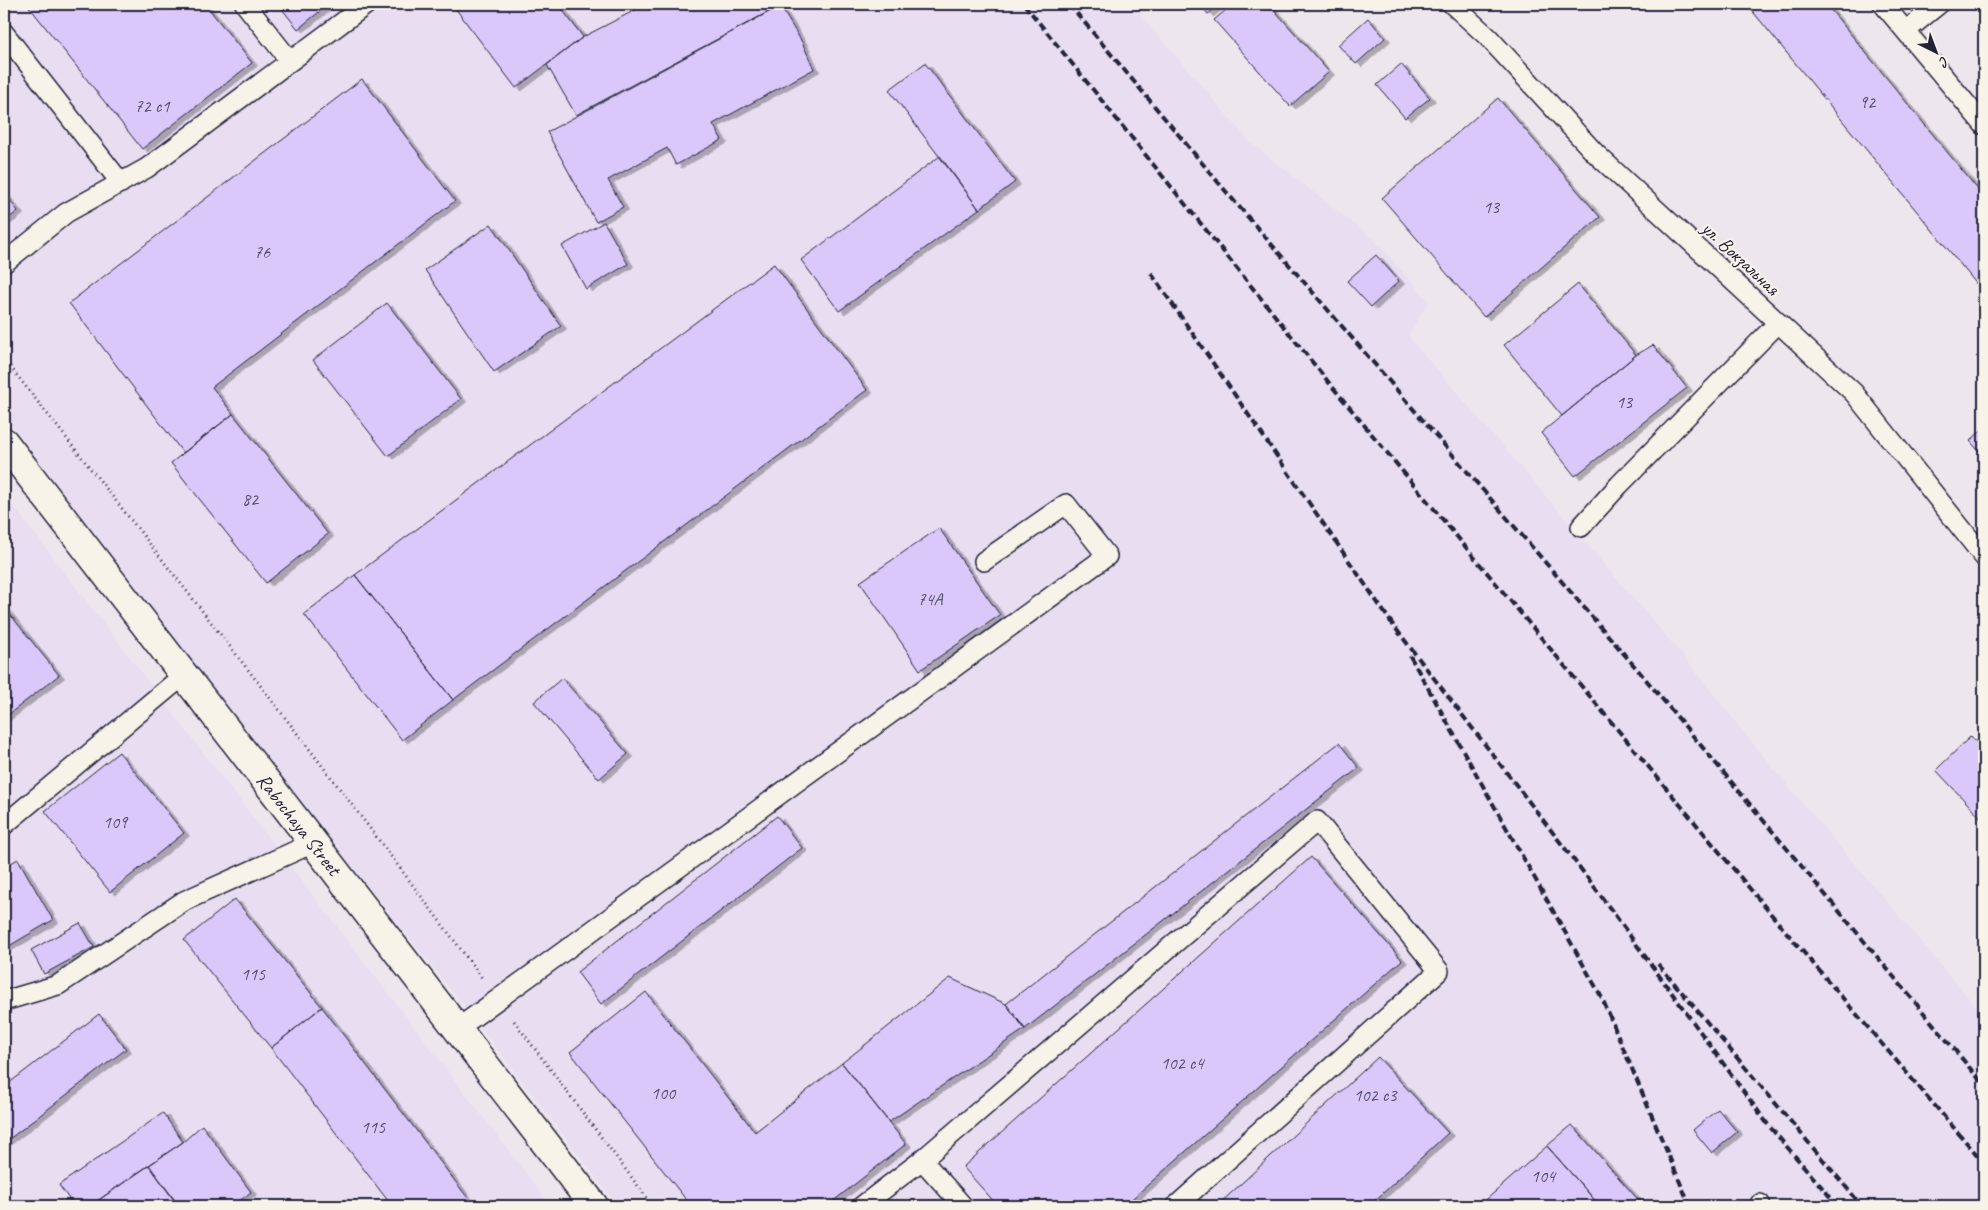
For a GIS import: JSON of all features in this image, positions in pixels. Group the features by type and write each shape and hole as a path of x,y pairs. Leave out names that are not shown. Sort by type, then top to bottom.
{"street":[{"name":"Rabochaya Street","path":"8,455 184,675 594,1206"}],"lane":[{"path":"245,4 290,61"},
{"path":"4,263 66,213 147,168 367,4"},
{"name":"ул. Вокзальная","path":"1452,4 1488,37 1595,153 1854,394 1984,558"},
{"path":"1883,4 1907,30 1984,125"},
{"path":"1907,30 1939,4"},
{"path":"4,32 121,183"},
{"path":"1581,528 1619,485 1778,323"},
{"path":"457,1029 1107,556 1066,504 984,561"},
{"path":"4,825 184,675"},
{"path":"862,1206 922,1160 1317,821 1439,971 1176,1206"},
{"path":"4,1001 58,985 184,901 313,843"},
{"path":"922,1160 963,1206"}],"path":[{"path":"4,359 192,597 376,835 653,1206"}],"shaded area":[{"path":"4,4 1131,4 1250,142 1374,240 1429,301 1408,336 1683,656 1770,765 1984,1016 1984,1206 618,1206 465,1007 279,776 4,414"},
{"path":"4,494 441,1062 551,1206 4,1206"}],"building":[{"path":"27,4 205,4 252,63 142,149"},
{"path":"278,4 329,4 298,29"},
{"path":"452,4 558,4 583,37 516,88"},
{"path":"647,4 783,4 576,115 547,65 583,37"},
{"path":"1200,4 1220,4 1208,14"},
{"path":"1233,4 1269,4 1329,72 1290,106 1214,20"},
{"path":"1753,4 1826,4 1984,197 1984,293 1749,7"},
{"path":"780,6 802,42 814,69 713,124 722,140 676,165 667,148 608,180 623,207 596,222 547,132"},
{"path":"1368,18 1385,38 1356,64 1338,45"},
{"path":"925,63 1015,182 979,209 889,90"},
{"path":"1401,64 1430,98 1405,118 1377,85"},
{"path":"362,79 455,201 212,387 233,414 183,453 69,303"},
{"path":"1498,98 1600,217 1484,317 1382,198"},
{"path":"940,156 979,209 839,311 801,260"},
{"path":"4,193 18,211 4,222"},
{"path":"604,222 628,264 586,289 562,246"},
{"path":"491,224 561,326 494,372 425,270"},
{"path":"1376,255 1399,281 1371,307 1347,281"},
{"path":"774,264 867,390 453,700 355,575"},
{"path":"1578,284 1636,355 1562,416 1504,345"},
{"path":"387,303 461,399 388,456 313,360"},
{"path":"1653,345 1687,388 1575,476 1541,433 1636,355"},
{"path":"233,414 328,534 266,583 171,463"},
{"path":"1984,428 1984,457 1970,441"},
{"path":"939,528 1000,615 920,670 860,582"},
{"path":"355,575 453,700 402,740 304,614"},
{"path":"4,607 59,675 4,718"},
{"path":"562,678 628,754 599,779 534,702"},
{"path":"1971,736 1984,750 1984,817 1982,819 1936,770"},
{"path":"1339,743 1359,768 1025,1029 1006,1004"},
{"path":"119,752 184,833 110,892 45,811"},
{"path":"777,816 802,848 601,1004 577,972"},
{"path":"1311,857 1402,960 1124,1206 998,1206 963,1167"},
{"path":"18,859 53,920 4,949 4,867"},
{"path":"235,899 322,1007 271,1048 184,940"},
{"path":"80,923 94,947 44,974 31,950"},
{"path":"950,978 1006,1004 1025,1029 889,1122 842,1063"},
{"path":"646,992 755,1132 842,1063 906,1144 827,1206 691,1206 570,1052"},
{"path":"322,1007 474,1206 392,1206 271,1048"},
{"path":"99,1014 126,1049 4,1143 4,1087"},
{"path":"1378,1057 1448,1133 1369,1206 1217,1206"},
{"path":"1718,1109 1737,1132 1712,1153 1693,1130"},
{"path":"163,1113 183,1142 90,1206 74,1206 59,1185"},
{"path":"202,1125 251,1192 233,1206 179,1206 149,1165 183,1142"},
{"path":"1572,1125 1642,1204 1639,1206 1600,1206 1547,1146"},
{"path":"1547,1146 1600,1206 1479,1206"},
{"path":"149,1165 178,1206 90,1206"}],"railway":[{"path":"1024,4 1330,384 1781,926 1984,1163"},
{"path":"1069,4 1223,188 1643,676 1984,1085"},
{"path":"1151,273 1393,625 1590,881 1769,1126 1838,1206"},
{"path":"1410,656 1602,998 1690,1206"},
{"path":"1658,964 1862,1206"}]}
